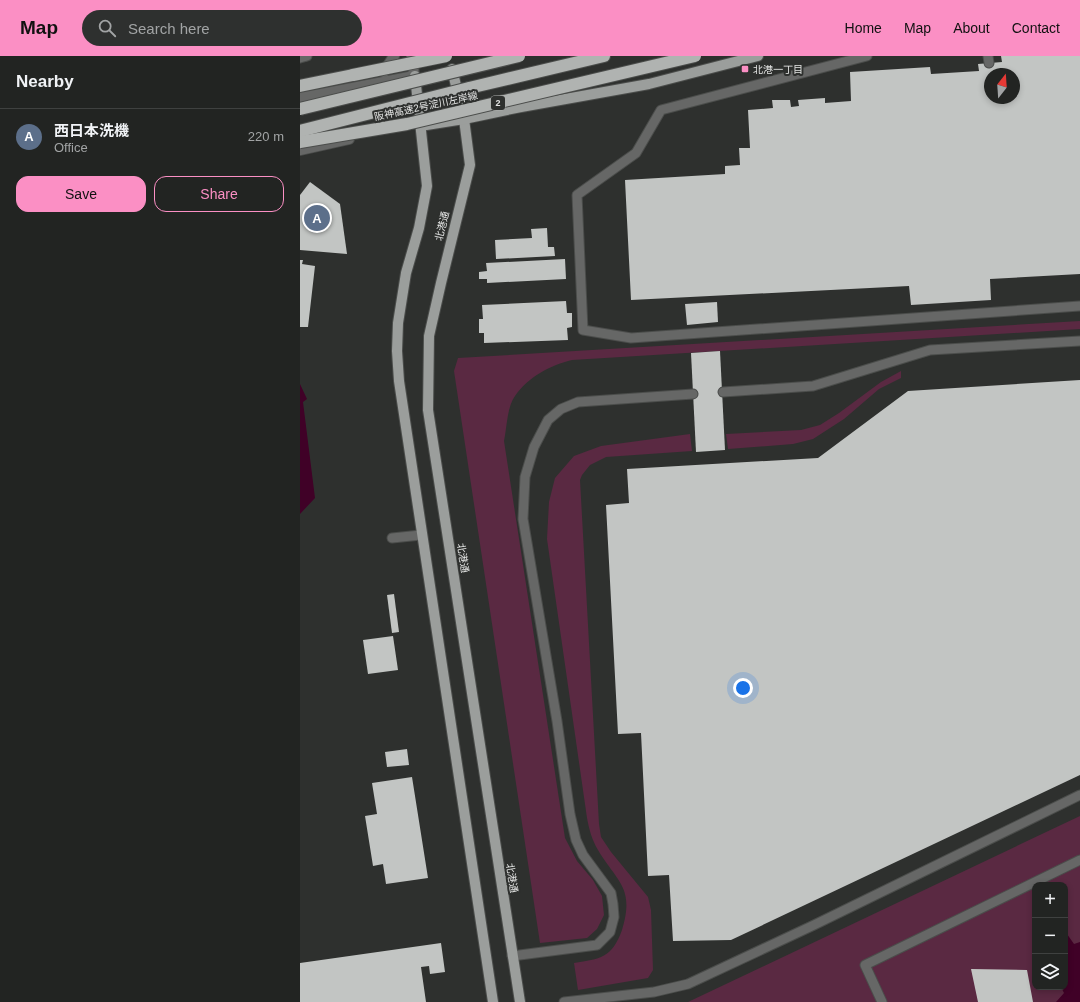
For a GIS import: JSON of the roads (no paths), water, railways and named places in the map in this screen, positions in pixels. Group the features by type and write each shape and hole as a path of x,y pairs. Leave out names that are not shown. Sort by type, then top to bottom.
{"highway":[{"path":"300,86 447,56"},
{"path":"300,109 519,56"},
{"path":"300,131 469,88 604,56"},
{"name":"阪神高速2号淀川左岸線","path":"300,142 407,124 695,56"}],"main road":[{"path":"493,1002 402,409 397,351 398,323 406,273 427,186 414,76 510,56"},
{"path":"420,126 649,84 758,56"},
{"name":"北港通","path":"452,69 464,119 470,165 429,336 428,410 520,1002"}],"street":[{"path":"373,84 394,56"},
{"path":"300,98 414,76 412,56"},
{"path":"447,56 452,69"},
{"path":"300,150 420,126"}],"lane":[{"path":"300,58 307,56"},
{"path":"867,56 661,110 636,153 577,195 584,330 632,338 1080,306"},
{"path":"722,392 813,386 930,350 1080,340"},
{"path":"512,956 597,946 610,932 614,917 610,893 583,855 576,840 570,814 557,721 523,519 525,476 534,447 548,420 561,409 578,402 693,394"},
{"path":"392,538 422,535"},
{"path":"564,1002 654,992 688,984 820,922 1080,795"},
{"path":"882,1002 865,965 1080,860"}],"place":[{"name":"北港一丁目","path":"745,69"},
{"name":"西日本洗機","path":"317,218"}]}
